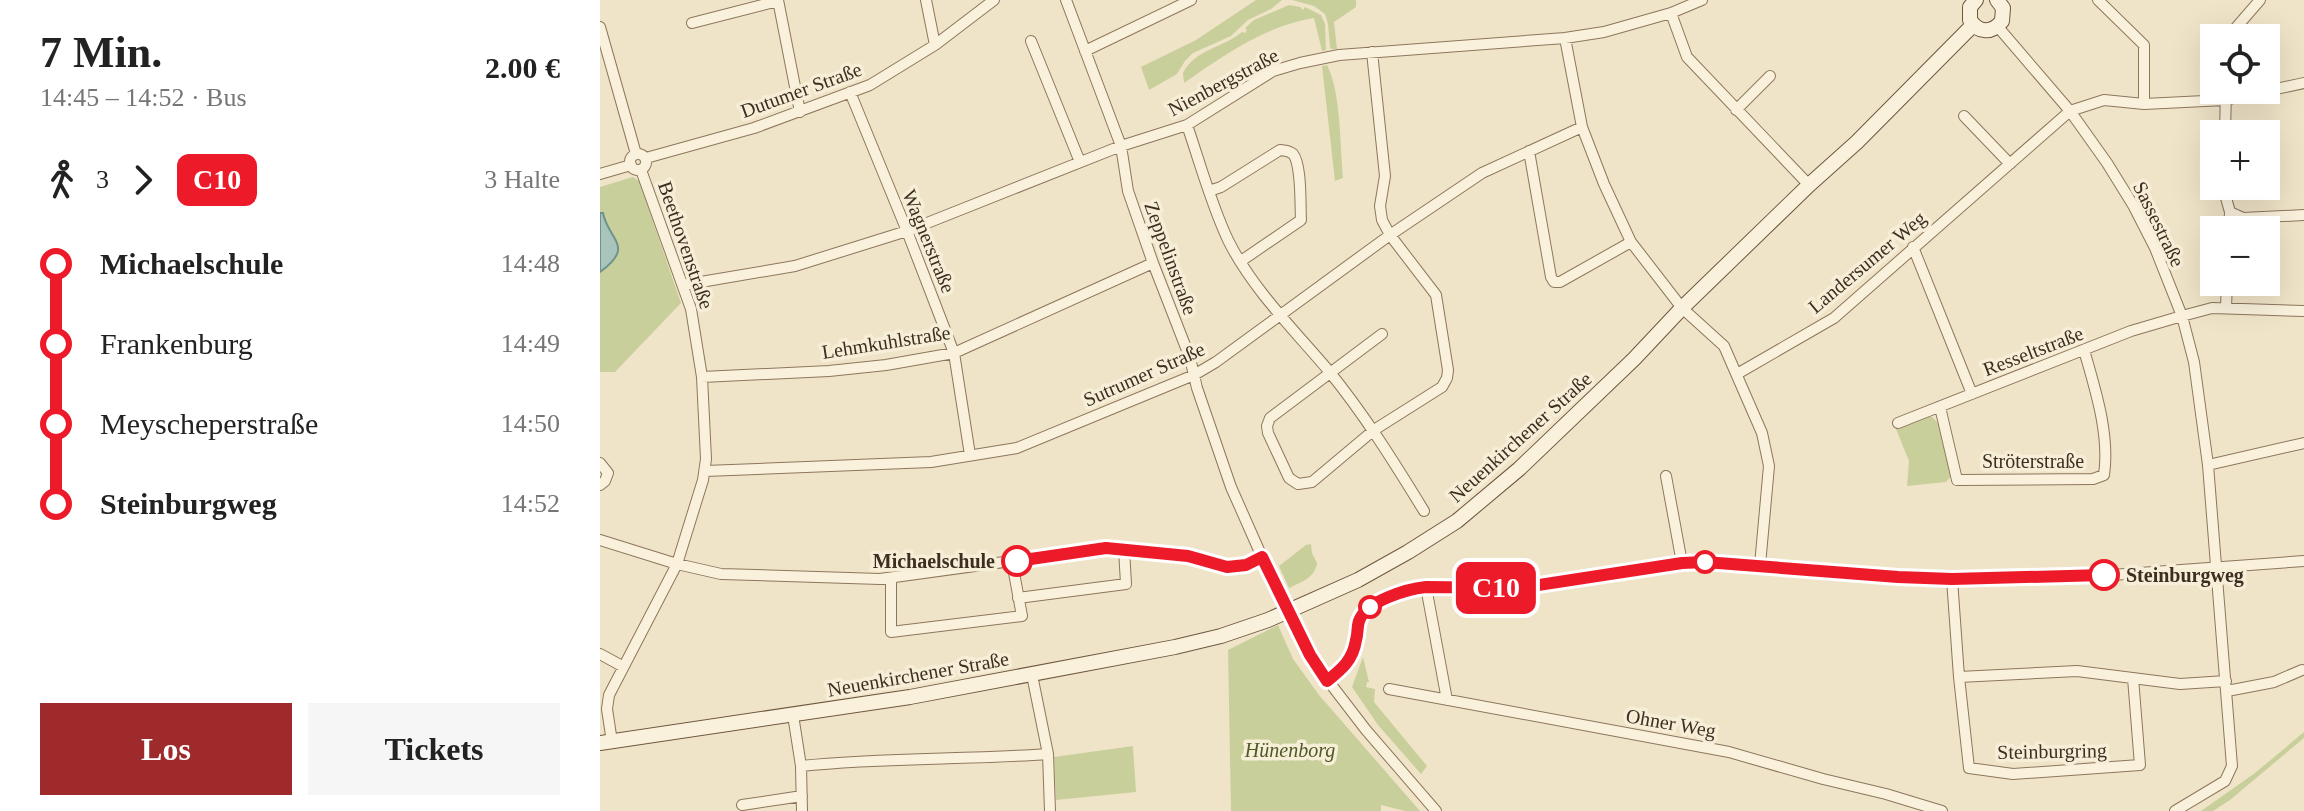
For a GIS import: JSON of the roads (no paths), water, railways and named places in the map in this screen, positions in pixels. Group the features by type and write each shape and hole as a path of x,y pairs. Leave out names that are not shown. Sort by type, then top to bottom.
{"street":[{"path":"692,23 778,0 800,112"},
{"path":"926,0 935,45"},
{"name":"Dutumer Straße","path":"600,174 754,128 870,85 935,45 994,0"},
{"name":"Zeppelinstraße","path":"1066,0 1121,146 1128,191 1231,487 1262,557 1310,655 1327,681 1436,811"},
{"path":"1085,51 1191,0"},
{"name":"Nienbergstraße","path":"683,285 795,266 907,231 1121,146 1187,125 1273,71 1339,55 1565,38 1604,32 1671,13 1702,0"},
{"path":"1974,0 1968,13 1973,25 1985,31 1998,27 2004,15 2000,1"},
{"path":"2098,0 2144,45 2144,104"},
{"path":"2107,9 2116,0"},
{"path":"2239,24 2260,0"},
{"path":"1671,13 1687,57 1809,185"},
{"name":"Neuenkirchener Straße","path":"606,742 910,697 1221,636 1289,612 1371,573 1471,511 1548,441 1809,185 1857,142 1973,25"},
{"name":"Beethovenstraße","path":"600,27 638,162 691,309 702,377 706,459 677,564 609,695 606,742"},
{"name":"Sassestraße","path":"1998,27 2070,111 2107,163 2155,248 2182,316 2194,362 2208,465 2215,569"},
{"path":"1565,38 1582,127 1631,242 1682,308 1724,346 1762,433 1769,466 1760,565"},
{"path":"1031,41 1080,162"},
{"path":"1372,52 1385,176 1380,206 1382,220 1436,295 1447,378 1442,387 1374,430 1312,482 1298,484 1289,478 1268,433 1270,418 1382,334"},
{"path":"1736,110 1770,76"},
{"name":"Landersumer Weg","path":"2280,87 2304,83"},
{"name":"Wagnerstraße","path":"850,92 954,353 970,455"},
{"name":"Landersumer Weg","path":"1737,374 1834,318 2070,111 2104,100 2144,104 2200,98"},
{"path":"1964,116 2010,164"},
{"path":"1187,125 1228,240 1281,316 1374,430 1424,511"},
{"name":"Sutrumer Straße","path":"705,471 931,462 1017,448 1194,375 1482,173 1582,127"},
{"path":"1209,191 1221,187 1280,150 1294,155 1301,220 1241,261"},
{"path":"1529,151 1554,282 1560,282 1631,242"},
{"path":"2227,200 2230,216"},
{"path":"2230,212 2243,218 2304,215"},
{"path":"1913,247 1972,394"},
{"name":"Lehmkuhlstraße","path":"702,377 829,371 954,353 1153,263"},
{"path":"2226,296 2226,308"},
{"name":"Resseltstraße","path":"1898,423 2131,331 2182,316 2212,308 2304,311"},
{"name":"Ströterstraße","path":"1940,407 1957,480 2093,479 2104,475 2106,462 2099,404 2084,350"},
{"path":"2208,465 2304,443"},
{"path":"600,463 608,473 600,485"},
{"path":"1666,476 1682,563"},
{"path":"600,540 721,574 891,578 1106,548 1188,556 1227,567 1246,565 1262,557"},
{"path":"1018,598 1126,584 1124,549"},
{"path":"1327,681 1345,668 1354,652 1359,620 1367,609 1403,591 1426,587 1519,588 1682,563 1714,562 1952,579 2104,575 2304,561"},
{"path":"891,578 891,632 1022,616 1012,562"},
{"path":"2175,811 2225,781 2233,760 2215,569"},
{"name":"Steinburgring","path":"1952,579 1969,768 2013,774 2140,765 2133,678"},
{"path":"1426,587 1447,700"},
{"path":"600,654 622,666"},
{"path":"1959,677 2077,671 2180,684 2227,686 2274,682 2302,670"},
{"path":"1032,675 1048,754 1050,811"},
{"name":"Ohner Weg","path":"1389,689 1729,752 1942,811"},
{"path":"793,715 801,766 802,811"},
{"path":"801,766 832,762 979,759 1048,754"},
{"path":"742,805 802,796"}],"water":[{"path":"600,213 603,213 618,249 611,263 600,272"}],"place":[{"name":"Michaelschule","path":"1017,561"},
{"name":"Steinburgweg","path":"2104,575"}],"park label":[{"name":"Hünenborg","path":"1290,750"}]}
